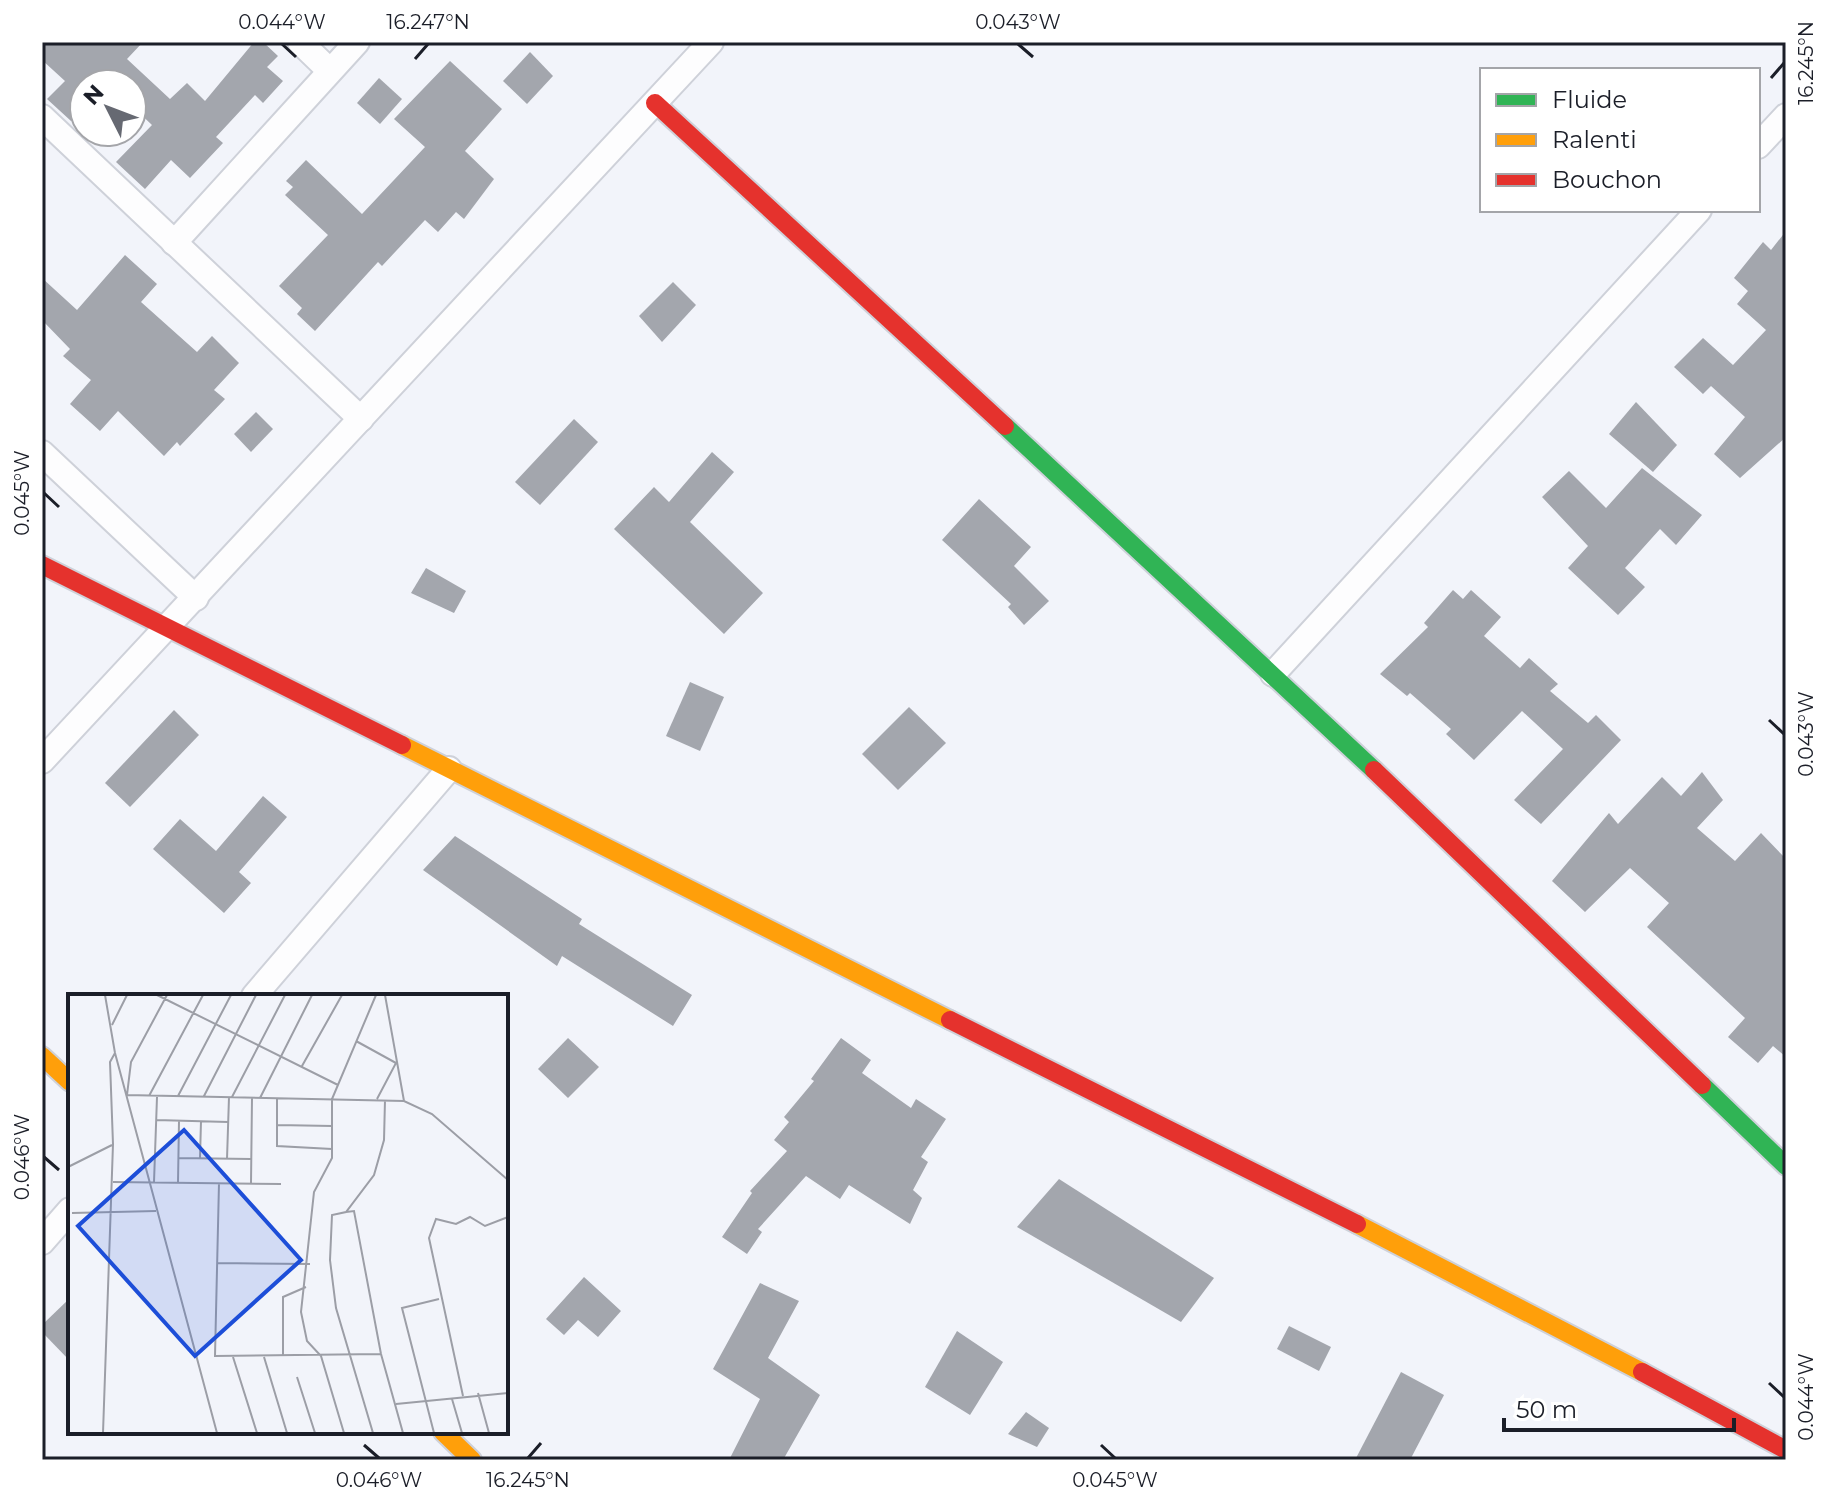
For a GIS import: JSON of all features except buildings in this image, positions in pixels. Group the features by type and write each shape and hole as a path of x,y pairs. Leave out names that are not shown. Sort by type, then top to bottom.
{"main road":[{"path":"655,103 1273,674 1786,1166"},
{"path":"42,565 1536,1314 1786,1450"},
{"path":"42,1056 68,1080"},
{"path":"445,1434 472,1460"}],"street":[{"path":"300,42 329,70"},
{"path":"174,243 357,42"},
{"path":"42,761 711,42"},
{"path":"1760,144 1786,116"},
{"path":"42,117 361,419"},
{"path":"1273,674 1697,212"},
{"path":"42,453 196,598"},
{"path":"256,994 449,769"},
{"path":"42,1242 68,1212"}],"traffic: fast":[{"path":"1005,426 1374,770"},
{"path":"1702,1085 1786,1166"}],"traffic: slow":[{"path":"402,745 950,1020"},
{"path":"42,1056 68,1080"},
{"path":"1357,1224 1642,1372"},
{"path":"445,1434 472,1460"}],"traffic: jam":[{"path":"655,103 1005,426"},
{"path":"42,565 402,745"},
{"path":"1374,770 1702,1085"},
{"path":"950,1020 1357,1224"},
{"path":"1642,1372 1786,1450"}]}
